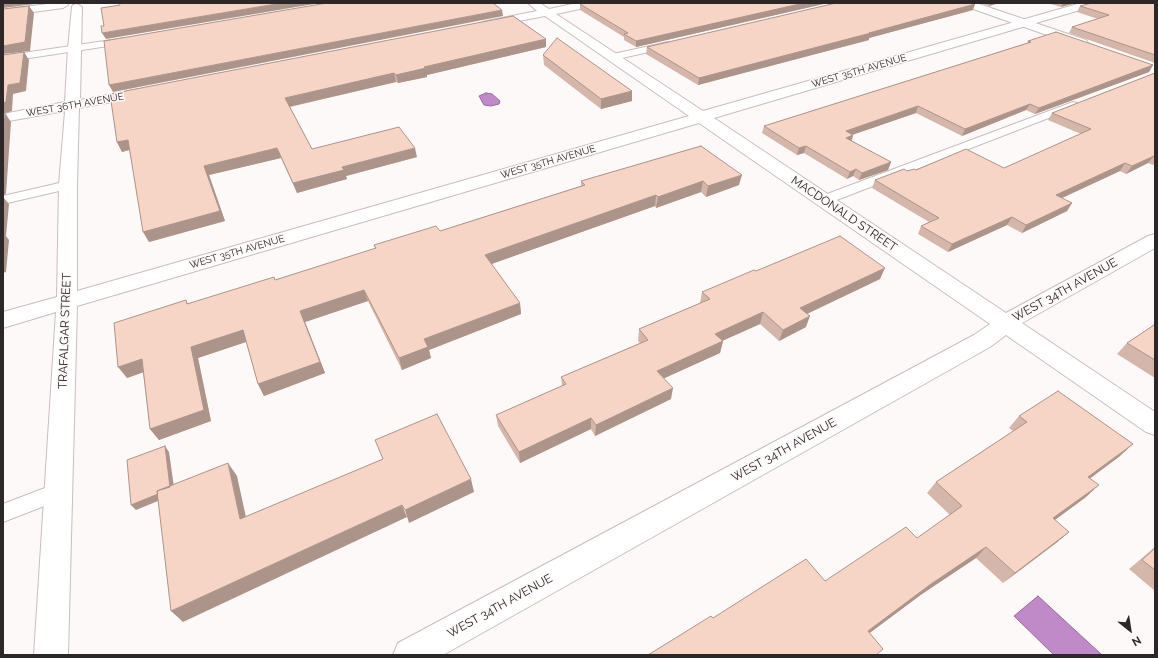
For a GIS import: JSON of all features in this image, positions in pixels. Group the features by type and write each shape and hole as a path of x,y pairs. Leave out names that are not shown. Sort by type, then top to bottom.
{"street":[{"name":"MACDONALD STREET","path":"533,3 1155,425"},
{"path":"478,26 594,3"},
{"path":"966,3 1096,48"},
{"name":"WEST 35TH AVENUE","path":"3,320 1093,3"},
{"path":"3,13 73,5"},
{"name":"TRAFALGAR STREET","path":"51,655 67,301 68,185 73,105 73,5"},
{"name":"WEST 36TH AVENUE","path":"3,118 149,91"},
{"name":"WEST 34TH AVENUE","path":"410,655 982,341 1027,309 1155,240"}],"lane":[{"path":"3,58 130,40"},
{"path":"613,57 675,43"},
{"path":"824,200 1084,101"},
{"path":"3,200 68,185"},
{"path":"3,513 58,492"}],"shaded area":[{"path":"486,93 492,94 500,101 499,104 491,106 484,105 479,96"},
{"path":"1038,596 1102,655 1054,655 1014,616"}],"building":[{"path":"119,3 282,3 102,33 101,26 104,26 101,8 120,5"},
{"path":"327,3 493,3 502,10 109,85 104,41"},
{"path":"804,3 636,41 624,34 628,33 580,4"},
{"path":"836,3 975,4 699,78 647,47"},
{"path":"1092,3 1155,3 1155,55 1072,27 1109,15 1080,6"},
{"path":"29,6 25,42 3,46 3,9"},
{"path":"513,16 546,39 424,67 426,68 396,75 394,73 285,98 312,149 399,127 415,148 342,167 344,170 293,183 277,148 204,166 220,211 143,232 128,140 117,142 110,94"},
{"path":"1056,32 1153,65 1039,108 1030,104 965,129 918,106 846,131 853,135 846,138 891,162 862,173 856,169 850,172 806,146 799,148 764,126 1031,42 1028,41"},
{"path":"557,38 632,91 601,99 543,55"},
{"path":"24,52 20,83 8,85 6,102 3,103 3,55"},
{"path":"1155,73 1155,156 1132,166 1125,163 1056,195 1072,203 1026,225 1012,217 952,244 921,226 939,218 875,180 904,169 907,171 914,169 916,170 966,149 1004,168 1091,129 1052,113"},
{"path":"3,113 5,113 3,139"},
{"path":"701,146 742,175 708,186 703,181 658,197 656,195 485,255 520,303 424,339 428,347 399,358 364,290 300,311 320,362 258,384 243,330 191,347 204,410 150,429 142,359 118,367 114,323 186,300 187,304 274,277 275,280 376,248 374,245 436,226 440,231 585,185 581,181"},
{"path":"840,236 885,268 800,308 810,316 783,330 763,312 715,334 723,341 657,371 673,388 596,425 591,418 519,452 496,415 566,384 561,377 648,340 639,329 710,299 702,292"},
{"path":"1155,325 1155,360 1127,343"},
{"path":"1058,391 1133,444 1088,477 1099,485 1053,518 1069,532 1015,573 986,547 931,584 868,631 883,649 876,655 648,655 711,616 713,618 806,559 825,581 906,527 917,538 962,506 936,482 1027,422 1019,416"},
{"path":"437,414 471,479 405,510 402,505 171,611 157,491 228,463 240,519 383,459 375,440"},
{"path":"165,446 170,487 157,491 158,494 131,505 127,460"},
{"path":"1155,548 1155,570 1142,560"}]}
